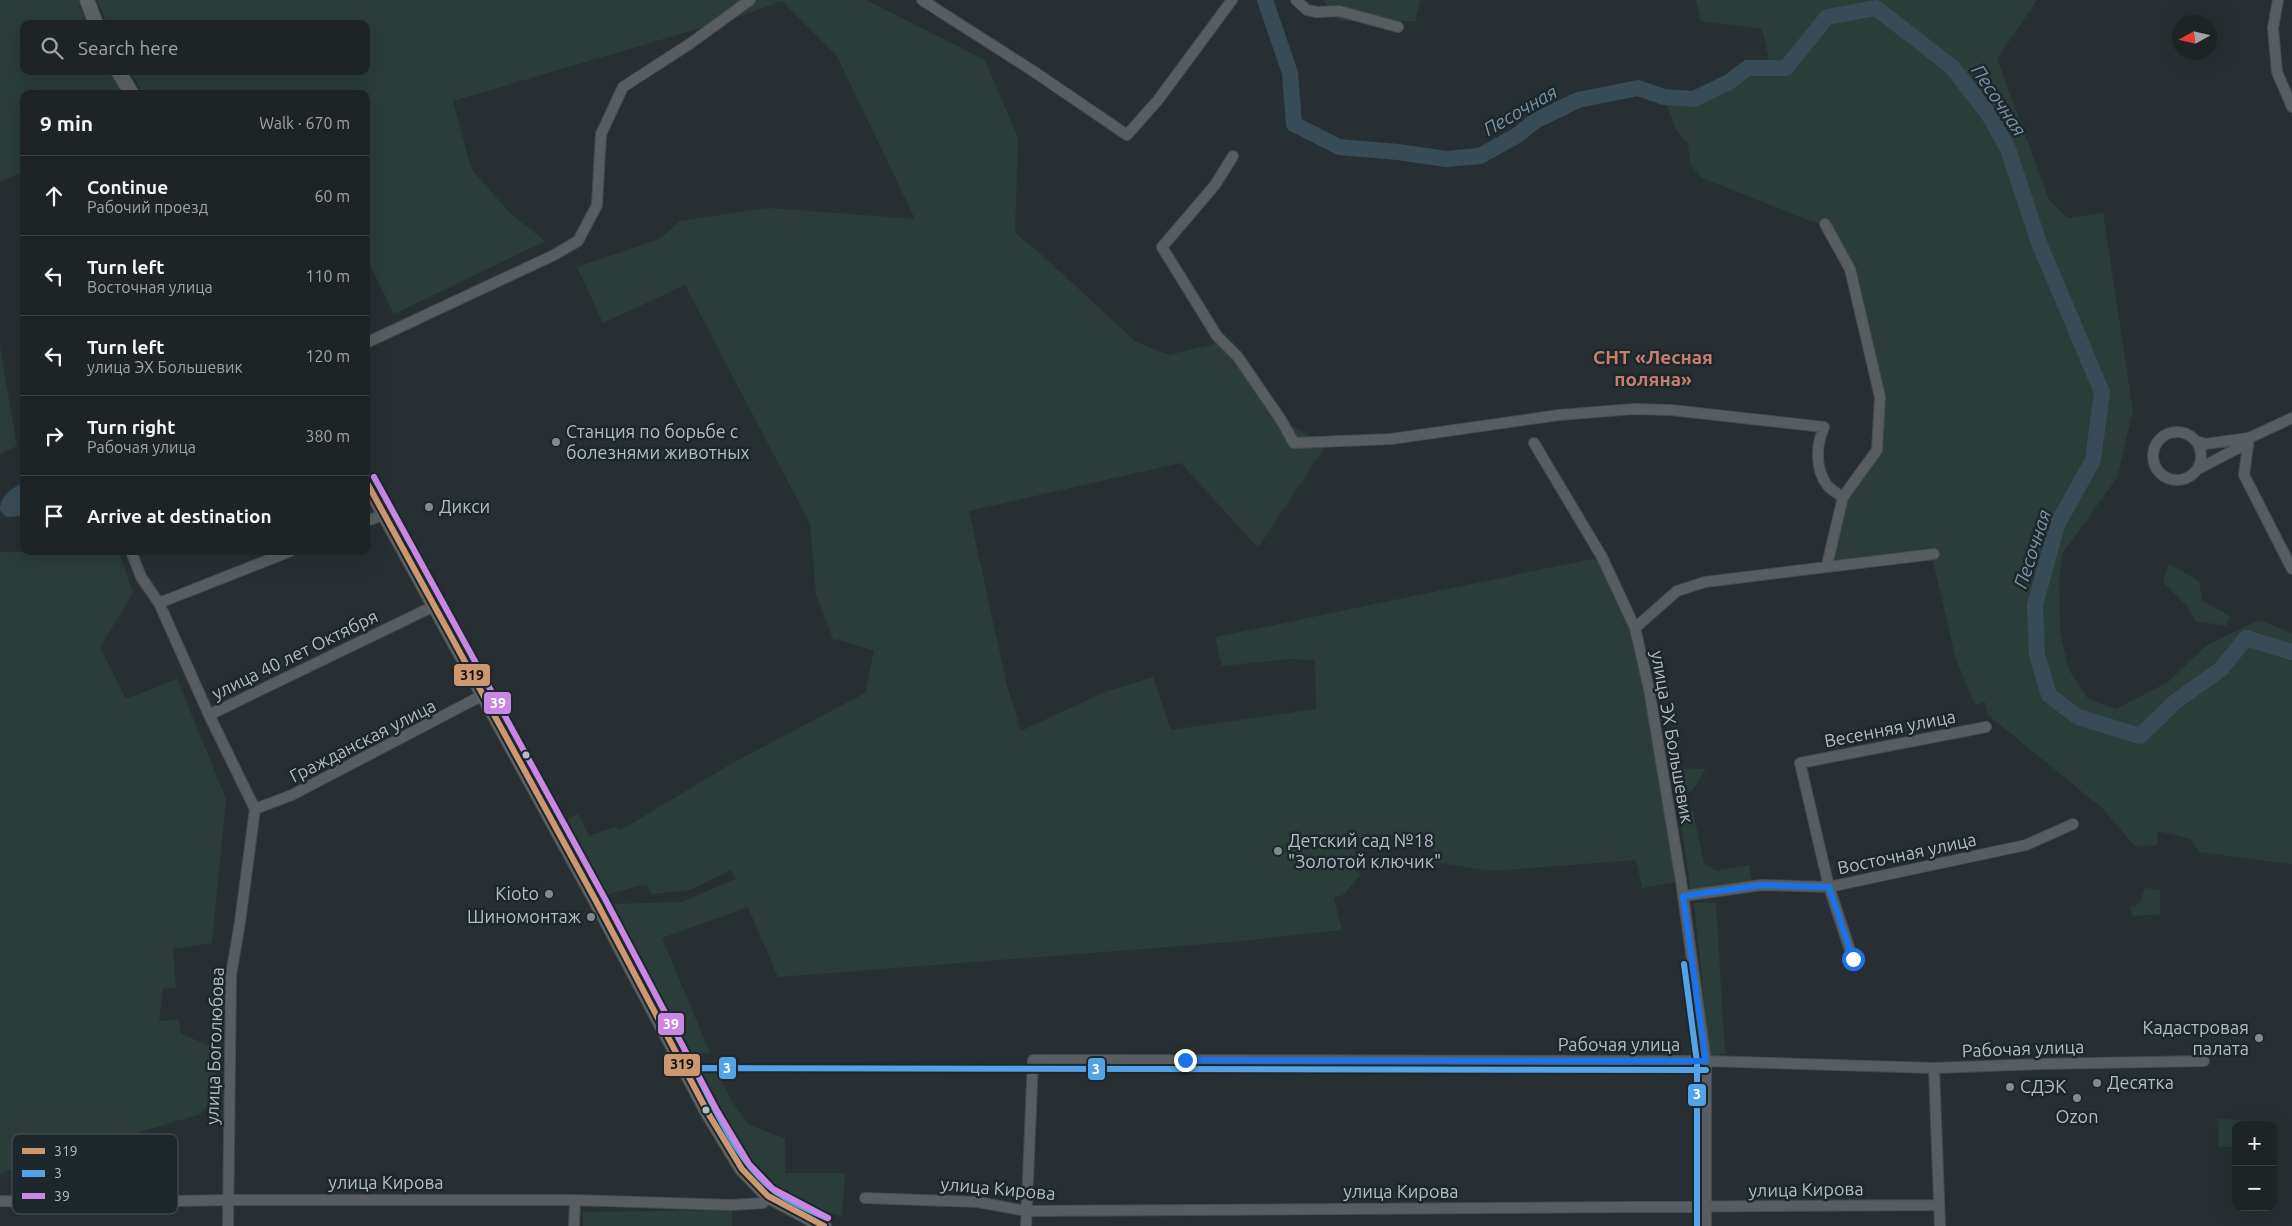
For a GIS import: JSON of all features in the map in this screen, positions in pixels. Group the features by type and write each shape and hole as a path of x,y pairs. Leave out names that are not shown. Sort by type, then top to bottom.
{"main road":[{"path":"87,0 94,20"},
{"path":"120,75 130,90"},
{"path":"370,488 596,901 708,1113 742,1169 768,1196 824,1226"}],"street":[{"path":"370,341 554,255 578,241 596,205 600,134 623,87 691,43 750,0"},
{"path":"922,0 1033,71 1127,135 1158,100 1232,0"},
{"path":"1296,0 1307,10 1317,12 1339,11 1398,27"},
{"path":"2278,0 2273,28 2276,72 2292,107"},
{"path":"1233,156 1215,185 1162,247 1217,336 1238,357 1281,420 1294,443 1391,439 1568,415 1634,409 1671,410 1824,427 1820,436 1818,469 1828,486 1843,497"},
{"path":"1825,224 1850,270 1880,396 1877,450 1843,497 1827,565"},
{"path":"2249,438 2242,446 2198,469 2189,478 2175,481 2160,474 2153,460 2155,445 2167,434 2183,433 2205,444 2249,438 2292,418"},
{"path":"2249,438 2244,475 2292,569"},
{"path":"2196,441 2201,455 2198,469"},
{"name":"улица ЭХ Большевик","path":"1534,443 1602,556 1635,628 1660,747 1706,1061 1706,1226"},
{"path":"370,520 386,514"},
{"path":"1635,628 1677,591 1705,582 1934,554"},
{"path":"132,555 140,577 159,603 209,716"},
{"path":"159,603 281,555"},
{"name":"улица 40 лет Октября","path":"255,808 209,716 434,606"},
{"name":"Гражданская улица","path":"255,808 292,795 483,696"},
{"name":"Весенняя улица","path":"1829,887 1800,763 1986,727"},
{"name":"улица Боголюбова","path":"228,1226 231,975 255,808"},
{"name":"Восточная улица","path":"1683,896 1762,885 1829,887 2026,845 2073,824"},
{"path":"1829,887 1853,959"},
{"name":"Рабочая улица","path":"1026,1211 1033,1060 1706,1061 1934,1068 2040,1064 2204,1062"},
{"path":"1934,1068 1940,1226"},
{"name":"улица Кирова","path":"178,1201 574,1200 731,1205 763,1203 768,1196"},
{"name":"улица Кирова","path":"865,1198 978,1202 1026,1211 1939,1205"},
{"path":"574,1200 574,1226"},
{"path":"1026,1211 1026,1226"}],"green space":[{"path":"0,0 78,0 86,20 20,20 20,75 112,75 120,90 20,90 20,174 0,181"},
{"path":"97,0 866,0 985,60 1018,138 1015,233 1043,256 1136,342 1169,355 1218,343 1245,359 1289,424 1307,435 1328,442 1258,548 1181,463 969,511 1006,682 1021,731 1102,693 1153,677 1171,730 1316,709 1315,660 1289,659 1222,666 1215,637 1602,557 1635,628 1681,881 1642,888 1636,860 1491,871 1435,862 1434,848 1425,836 1365,834 1355,841 1354,868 1361,875 1343,895 1334,898 1342,930 1232,942 778,977 748,907 662,938 710,1053 691,1053 611,904 682,902 736,879 731,870 690,890 651,894 647,884 605,895 563,821 578,814 589,836 614,827 621,830 731,764 865,693 874,651 837,639 834,641 816,595 810,524 685,285 603,323 577,267 660,239 680,221 768,208 915,219 837,56 782,1 738,17 453,101 471,169 512,215 545,241 394,314 370,265 370,90 141,90 132,75 370,75 370,20 105,20"},
{"path":"1323,0 1420,0 1415,21 1340,21"},
{"path":"1696,0 2037,0 1997,59 2049,200 2068,218 2103,213 2133,411 2117,478 2062,554 2059,578 2060,632 2069,670 2088,699 2116,709 2168,682 2207,645 2259,620 2292,633 2292,864 2199,852 2191,839 2158,831 2157,845 2135,846 2102,808 1988,715 1985,702 1975,705 1956,659 1932,557 1826,568 1843,497 1877,450 1880,397 1850,270 1825,224 1810,221 1702,178 1690,164 1688,144 1676,130 1664,97 1694,99 1729,82 1747,68 1769,59 1762,29 1701,21"},
{"path":"0,345 17,446 0,454"},
{"path":"0,552 20,552 20,555 120,555 133,593 100,647 126,699 177,679 226,799 212,943 173,949 176,987 163,989 159,1021 179,1020 181,1034 213,1047 218,1091 201,1114 133,1134 12,1134 12,1170 0,1174"},
{"path":"2169,564 2199,581 2202,600 2230,616 2226,626 2195,621 2188,607 2163,582"},
{"path":"1673,768 1706,769 1692,791 1680,793 1685,810 1693,811 1704,864 1717,871 1749,865 1752,882 1691,892"},
{"path":"2145,888 2160,890 2160,914 2132,916 2131,906 2140,903"},
{"path":"1694,903 1716,903 1725,1054 1710,1055"},
{"path":"702,1072 718,1073 731,1100 749,1125 785,1138 785,1173 845,1173 842,1216 808,1208 788,1199 770,1186 742,1152"},
{"path":"2219,1119 2241,1120 2232,1121 2232,1147 2218,1147"},
{"path":"732,1210 732,1226 583,1226 583,1212"}],"water":[{"path":"20,484 20,516 6,517 0,510 4,497"}],"waterway":[{"name":"Песочная","path":"1265,0 1290,73 1294,124 1339,147 1398,152 1446,159 1480,156 1516,136 1535,121 1578,100 1638,88 1664,97 1694,99 1729,82 1747,68 1786,68 1827,17 1876,8 1952,67 1989,115 2008,149 2039,243 2102,392 2093,460 2057,525 2035,605 2037,655 2049,695 2078,717 2140,736 2175,702 2221,669 2246,638 2292,652"}],"transit line":[{"name":"39","path":"374,477 604,897 716,1109 749,1164 773,1189 828,1218"},
{"name":"319","path":"370,488 596,901 708,1113 742,1169 768,1196 824,1226"},
{"name":"3","path":"1684,964 1697,1062 1697,1226"},
{"name":"3","path":"827,1218 788,1200 762,1180 729,1135 694,1068 1706,1070"}],"place":[{"name":"Станция по борьбе с болезнями животных","path":"556,442"},
{"name":"Дикси","path":"429,507"},
{"name":"Детский сад №18 \"Золотой ключик\"","path":"1278,851"},
{"name":"Kioto","path":"549,894"},
{"name":"Шиномонтаж","path":"591,917"},
{"name":"Кадастровая палата","path":"2259,1038"},
{"name":"Десятка","path":"2097,1083"},
{"name":"СДЭК","path":"2010,1087"},
{"name":"Ozon","path":"2077,1098"}],"district":[{"name":"СНТ «Лесная поляна»","path":"1653,368"}],"route":[{"path":"1185,1060 1706,1061 1683,896 1762,885 1829,887 1853,959"}]}
